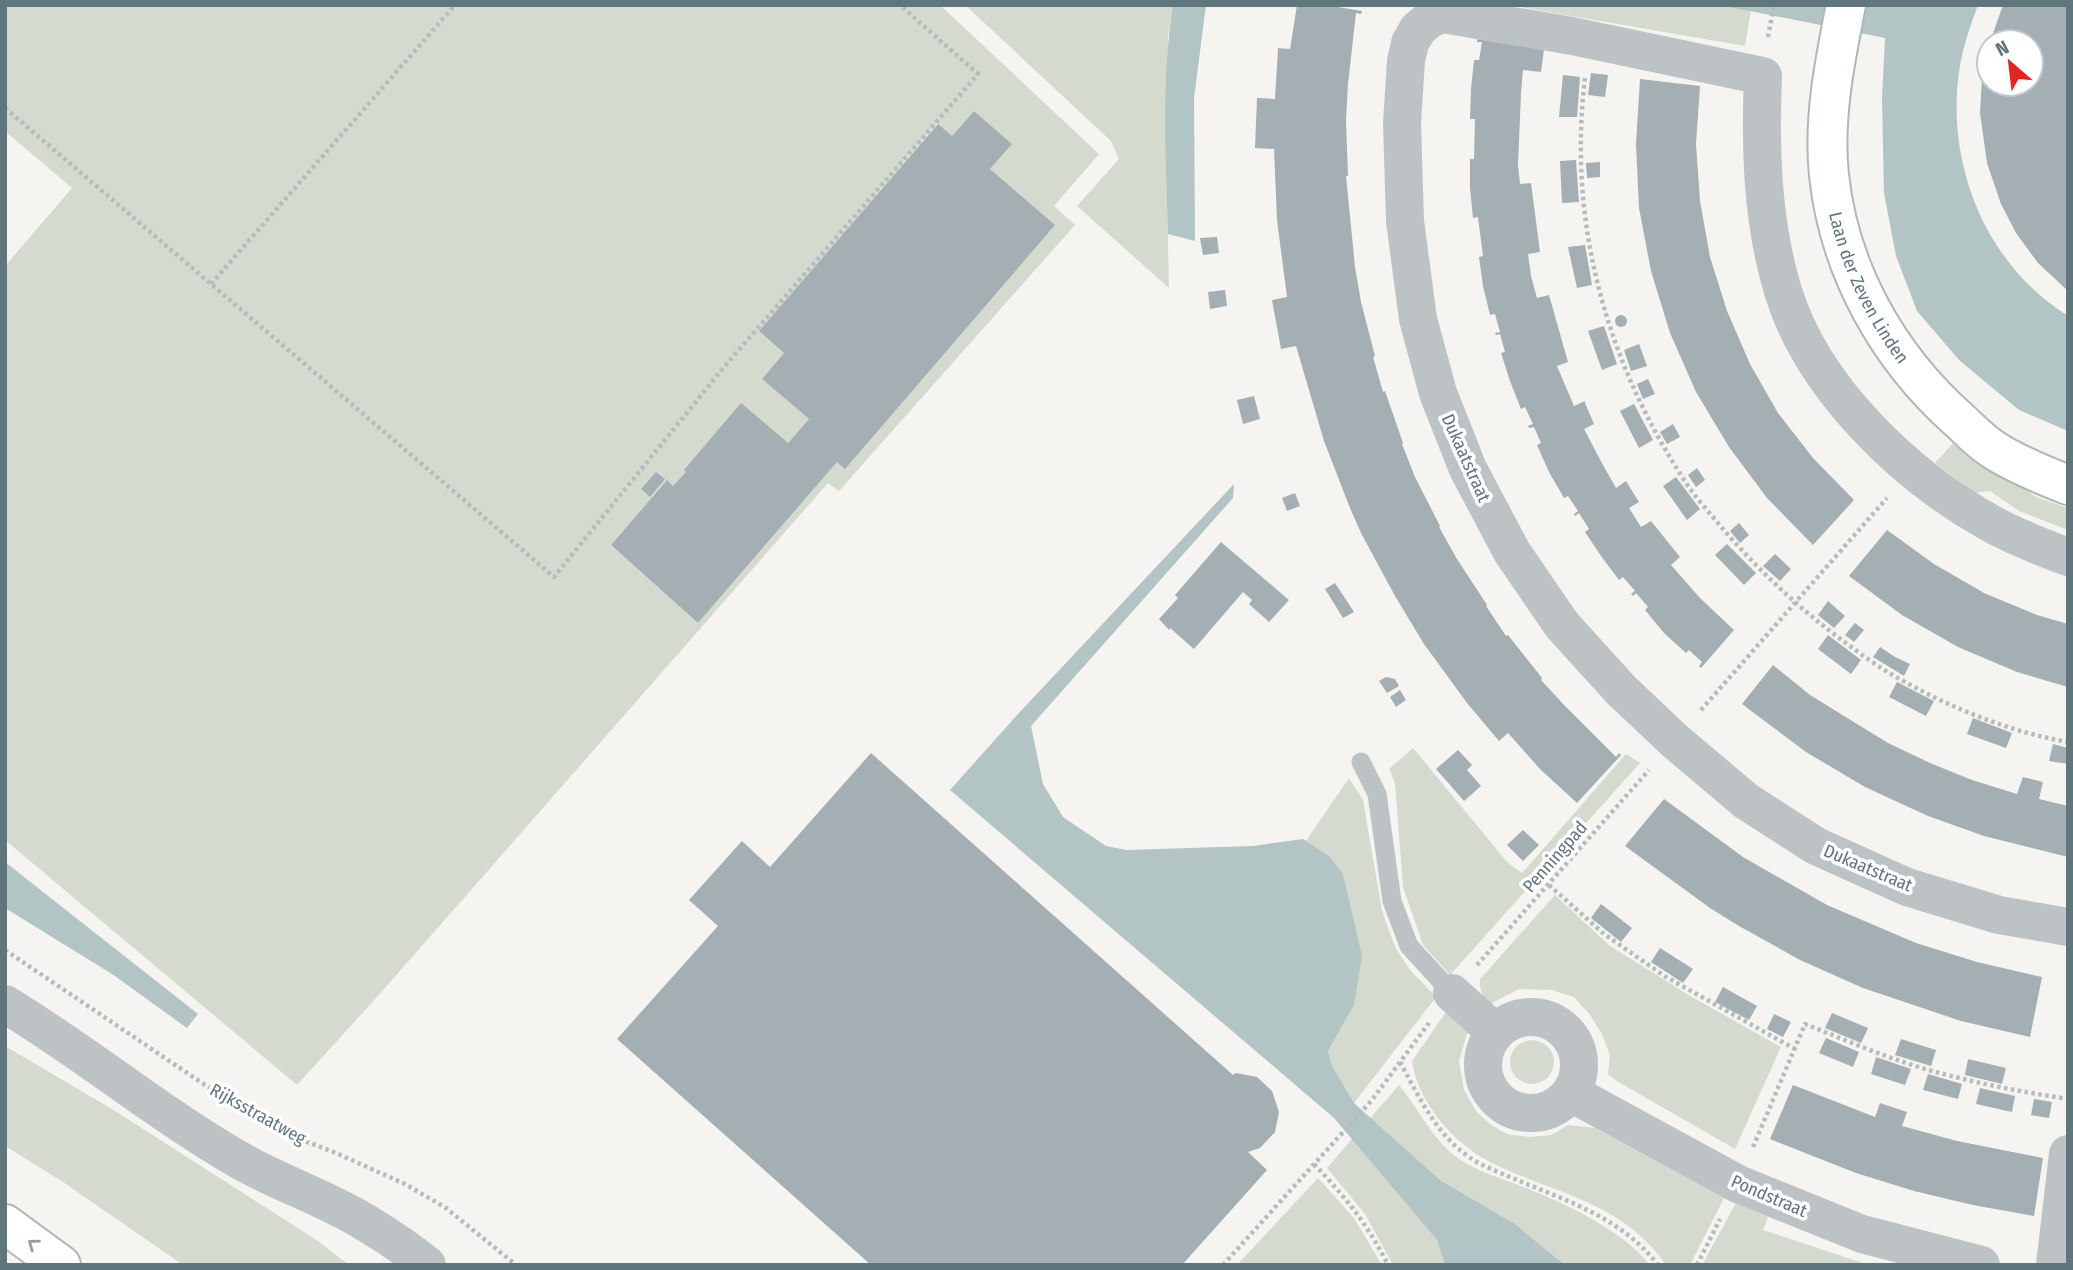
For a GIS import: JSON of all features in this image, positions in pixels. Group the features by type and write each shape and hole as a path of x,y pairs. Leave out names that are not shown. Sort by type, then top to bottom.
{"main road":[{"name":"Laan der Zeven Linden","path":"1846,5 1837,50 1829,120 1829,174 1837,221 1851,265 1875,318 1900,358 1940,403 1990,448 2068,485"},
{"path":"5,1224 61,1265"}],"street":[{"name":"Dukaatstraat","path":"1765,60 1591,40 1443,15 1430,19 1419,29 1410,43 1406,61 1402,123 1405,221 1418,319 1438,393 1468,469 1512,552 1562,625 1621,690 1675,741 1746,801 1816,846 1908,887 1999,915 2068,927"},
{"path":"1765,60 1761,136 1772,246 1783,293 1808,350 1849,408 1912,470 1955,502 1992,524 2068,556"},
{"path":"1452,993 1495,1032"},
{"path":"5,1004 176,1122 242,1162 355,1217 427,1265"},
{"path":"1520,1018 1549,1019 1572,1038 1578,1051 1577,1080 1571,1093 1558,1105 1542,1112 1525,1113 1508,1108 1494,1097 1485,1082 1482,1064 1485,1047 1495,1032 1506,1023 1520,1018"},
{"name":"Pondstraat","path":"1571,1093 1738,1184 1862,1234 1981,1265"},
{"path":"2055,1265 2068,1154"}],"lane":[{"path":"1361,762 1377,794 1392,901 1409,946 1452,993"}],"path":[{"path":"211,284 455,5"},
{"path":"5,108 554,577 724,367 978,74 900,5"},
{"path":"1765,60 1774,5"},
{"path":"1591,40 1580,116 1581,183 1587,238 1597,288 1614,344 1649,421 1691,491 1739,549 1796,602 1884,670 1928,695 1997,723 2068,742"},
{"name":"Penningpad","path":"1223,1265 1372,1100 1452,993 1912,470"},
{"path":"1549,884 1604,934 1667,977 1795,1049"},
{"name":"Rijksstraatweg","path":"5,950 205,1086 289,1135 405,1184 446,1208 516,1265"},
{"path":"1697,1265 1738,1184 1805,1024 1882,1055 1934,1072 2068,1099"},
{"path":"1400,1062 1427,1112 1449,1139 1470,1158 1585,1208 1625,1232 1658,1265"},
{"path":"1314,1164 1367,1226 1388,1265"}],"shaded area":[{"path":"5,5 940,5 1099,154 1054,206 1075,225 839,491 828,483 297,1085 5,840 5,266 72,188 5,131","holes":["974,111 1012,144 990,169 1054,225 837,462 698,623 611,545 666,481 673,486 686,472 684,470 788,443 809,419 762,379 784,353 759,331 937,124 952,136"]},
{"path":"965,5 1173,5 1168,37 1166,156 1169,288 1077,206 1119,159 1111,141"},
{"path":"1173,5 1206,5 1194,98 1195,241 1168,234 1166,90"},
{"path":"1508,5 1720,5 1751,10 1745,46"},
{"path":"1720,5 1978,5 1964,46 1959,72 1959,142 1966,177 1978,210 1994,241 2039,295 2068,316 2068,431 2019,410 1959,360 1917,311 1896,256 1884,193 1882,98 1885,38"},
{"path":"1955,441 2036,497 2068,508 2068,530 2019,511 1990,491 1975,493 1935,463"},
{"path":"1234,484 1233,498 1031,726 1043,784 1063,817 1106,846 1127,850 1253,846 1303,839 1329,856 1343,874 1362,956 1354,1005 1328,1051 1332,1066 1354,1103 1440,1180 1515,1224 1565,1265 1445,1265 1437,1240 1334,1118 950,790"},
{"path":"1413,748 1508,863 1522,873 1626,754 1640,763 1450,975 1423,945 1403,887 1395,783 1389,769"},
{"path":"1349,778 1363,800 1382,911 1395,947 1410,970 1436,997 1354,1103 1332,1066 1328,1051 1354,1005 1306,841"},
{"path":"5,862 198,1014 187,1028 112,974 5,908"},
{"path":"1555,895 1610,946 1692,997 1781,1047 1735,1149 1608,1074 1610,1055 1602,1034 1574,997 1552,990 1519,989 1490,1004 1485,998 1480,979"},
{"path":"1448,1009 1469,1027 1459,1061 1464,1090 1476,1111 1491,1125 1507,1134 1529,1137 1551,1135 1568,1125 1595,1128 1724,1198 1690,1265 1666,1265 1649,1244 1609,1213 1492,1163 1464,1145 1440,1121 1422,1092 1412,1061"},
{"path":"1532,1040 1541,1041 1548,1046 1553,1053 1553,1071 1548,1078 1541,1083 1532,1084 1523,1083 1516,1078 1511,1071 1510,1062 1511,1053 1516,1046 1523,1041"},
{"path":"5,1046 112,1109 318,1241 349,1265 183,1265 63,1182 5,1146"},
{"path":"1399,1085 1432,1131 1455,1156 1477,1169 1553,1199 1607,1228 1650,1265 1565,1265 1515,1224 1440,1180 1374,1122 1356,1143 1437,1240 1445,1265 1393,1265 1365,1214 1327,1168"},
{"path":"1318,1178 1354,1218 1382,1265 1237,1265"},
{"path":"1736,1203 1768,1217 1763,1230 1869,1265 1702,1265"}],"building":[{"path":"1297,5 1326,5 1362,11 1361,14 1356,13 1348,84 1346,176 1355,267 1375,356 1373,357 1383,392 1385,391 1415,477 1439,527 1486,606 1541,680 1616,757 1619,753 1621,755 1577,803 1540,769 1508,733 1499,741 1424,644 1395,596 1350,508 1324,441 1296,346 1281,349 1272,300 1287,297 1277,220 1274,149 1255,148 1257,98 1275,99 1278,48 1290,49"},
{"path":"2003,5 2068,5 2068,291 2038,263 2016,233 2001,204 1987,163 1980,113 1981,98 2045,98 2045,28 1995,28"},
{"path":"1477,39 1544,49 1541,72 1523,70 1521,93 1518,165 1520,184 1531,183 1540,252 1528,254 1531,276 1537,298 1549,295 1568,362 1557,366 1574,406 1585,401 1594,424 1584,429 1616,488 1626,481 1639,502 1629,508 1641,527 1651,521 1680,557 1671,565 1700,598 1734,630 1701,668 1699,666 1702,662 1689,650 1686,653 1664,633 1645,610 1648,607 1636,593 1633,596 1631,594 1635,591 1623,577 1619,580 1585,532 1589,529 1579,513 1575,516 1578,511 1568,496 1564,498 1549,472 1537,445 1541,443 1534,427 1528,426 1533,424 1525,407 1521,409 1510,381 1501,353 1505,352 1500,334 1495,333 1500,332 1495,314 1490,315 1483,286 1479,257 1483,256 1478,217 1473,218 1470,188 1475,119 1470,119 1471,89 1474,60 1479,60 1482,42 1477,42"},
{"path":"1591,73 1608,75 1605,97 1588,95"},
{"path":"1563,75 1580,77 1577,117 1559,117"},
{"path":"1640,79 1700,86 1696,144 1700,201 1710,257 1727,311 1750,364 1778,413 1813,458 1854,500 1813,545 1767,498 1729,447 1696,392 1670,333 1651,271 1639,208 1636,144"},
{"path":"974,111 1012,144 990,169 1055,225 845,469 837,462 698,623 611,545 667,480 673,486 686,472 684,470 741,403 788,443 809,419 762,379 784,353 759,331 938,124 952,136"},
{"path":"1576,160 1579,202 1562,203 1560,161"},
{"path":"1600,162 1600,177 1587,178 1586,163"},
{"path":"1217,237 1219,253 1203,255 1200,238"},
{"path":"1585,245 1592,285 1577,288 1568,247"},
{"path":"1225,290 1227,306 1210,309 1208,292"},
{"path":"1616,316 1626,316 1626,326 1616,326"},
{"path":"1604,326 1617,364 1602,370 1588,331"},
{"path":"1639,344 1647,366 1631,371 1624,350"},
{"path":"1648,379 1655,394 1643,399 1637,384"},
{"path":"1254,396 1260,419 1243,424 1237,400"},
{"path":"1634,404 1653,440 1639,448 1620,411"},
{"path":"1673,424 1680,437 1667,444 1660,432"},
{"path":"1697,468 1705,480 1696,487 1688,475"},
{"path":"656,472 665,479 650,497 641,489"},
{"path":"1676,477 1700,509 1687,520 1663,486"},
{"path":"1295,493 1300,506 1287,511 1282,498"},
{"path":"1739,523 1749,535 1740,543 1730,531"},
{"path":"1887,530 1934,564 1984,593 2037,615 2068,624 2068,687 2017,672 1958,647 1902,615 1849,576"},
{"path":"1221,542 1289,600 1269,622 1249,604 1252,600 1243,592 1194,649 1159,619 1178,598 1175,595"},
{"path":"1727,544 1756,573 1744,585 1715,555"},
{"path":"1775,554 1791,569 1780,581 1763,566"},
{"path":"1335,583 1354,612 1343,618 1325,589"},
{"path":"1828,601 1845,616 1834,628 1818,615"},
{"path":"1855,623 1864,630 1854,642 1845,635"},
{"path":"1828,635 1861,660 1851,674 1818,649"},
{"path":"1880,647 1910,664 1904,676 1873,657"},
{"path":"1773,665 1810,695 1888,743 1930,763 2017,794 2023,777 2043,782 2039,799 2068,806 2068,857 1984,836 1928,816 1865,787 1806,752 1742,704"},
{"path":"1386,677 1395,679 1399,686 1387,693 1379,681"},
{"path":"1897,682 1934,701 1926,716 1889,697"},
{"path":"1400,690 1406,700 1396,707 1390,697"},
{"path":"1973,718 2012,733 2006,748 1967,734"},
{"path":"2053,744 2068,748 2068,764 2049,761"},
{"path":"1458,750 1472,765 1467,770 1481,786 1464,801 1436,769"},
{"path":"871,753 1233,1075 1236,1073 1257,1077 1272,1091 1279,1112 1275,1132 1260,1148 1248,1152 1267,1170 1182,1265 871,1265 617,1039 718,926 689,900 742,841 770,867"},
{"path":"1664,799 1743,857 1827,905 1916,943 1977,962 2042,977 2030,1037 1961,1021 1863,988 1800,960 1710,908 1625,846"},
{"path":"1523,830 1539,845 1523,861 1507,845"},
{"path":"1601,904 1632,928 1621,942 1591,918"},
{"path":"1660,948 1693,969 1683,983 1651,962"},
{"path":"1723,987 1757,1006 1749,1020 1715,1002"},
{"path":"1832,1013 1868,1028 1861,1043 1825,1028"},
{"path":"1774,1014 1791,1022 1783,1037 1767,1029"},
{"path":"1826,1038 1859,1052 1853,1067 1819,1053"},
{"path":"1901,1039 1936,1050 1931,1066 1895,1055"},
{"path":"1876,1057 1911,1069 1905,1085 1871,1074"},
{"path":"1968,1059 2006,1068 2002,1084 1965,1075"},
{"path":"1928,1074 1962,1084 1958,1099 1923,1090"},
{"path":"1793,1085 1875,1117 1880,1103 1907,1112 1902,1126 1957,1141 2043,1158 2034,1216 1914,1191 1856,1173 1770,1139"},
{"path":"1980,1088 2015,1096 2012,1112 1976,1104"},
{"path":"2034,1099 2052,1102 2049,1118 2031,1115"}]}
